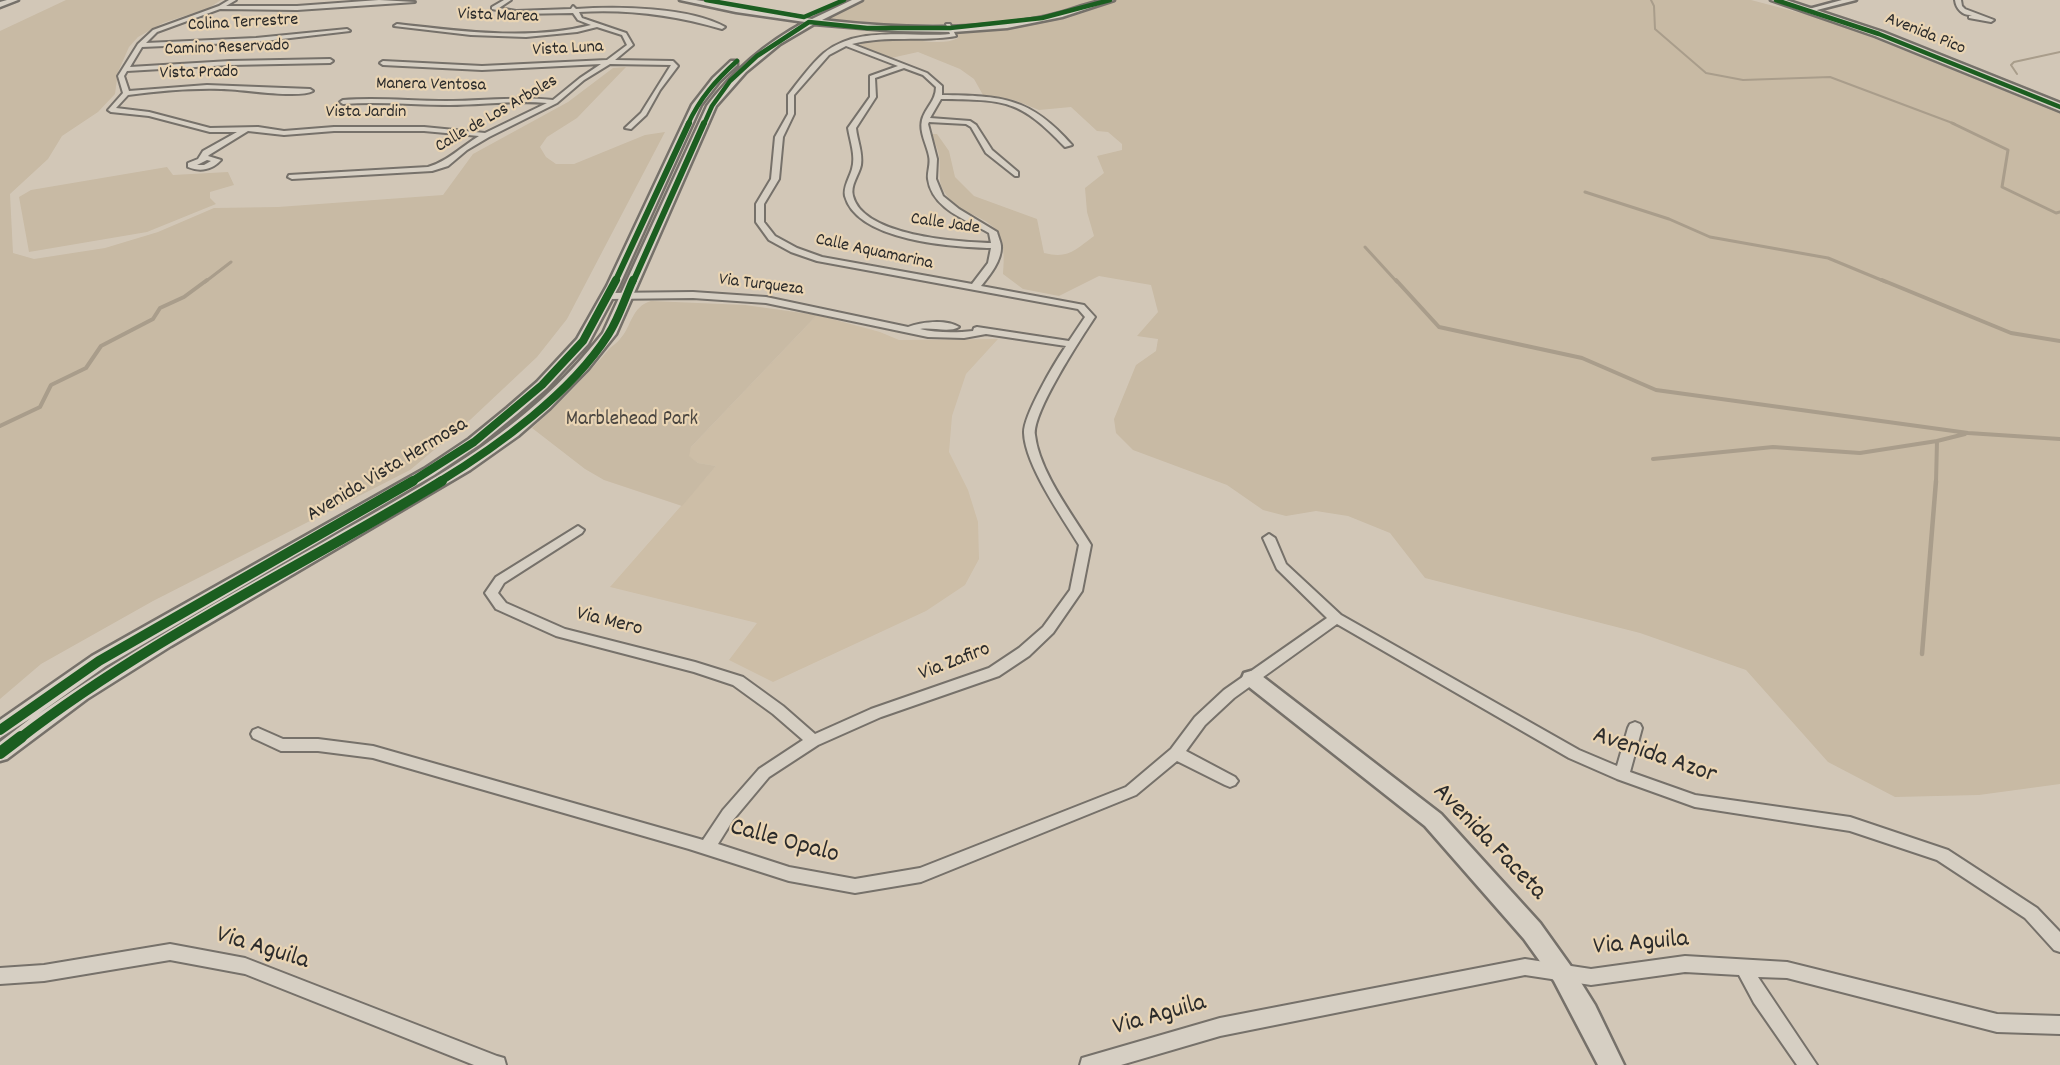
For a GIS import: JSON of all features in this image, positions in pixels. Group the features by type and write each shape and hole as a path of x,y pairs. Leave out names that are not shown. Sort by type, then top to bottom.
{"highway":[{"name":"Avenida Pico","path":"1776,0 1885,30 2060,98"},
{"name":"Avenida Pico","path":"1793,0 2060,107"}],"main road":[{"path":"0,5 14,0"},
{"path":"684,0 875,28 949,27 1042,18 1110,0"},
{"path":"706,0 807,19"},
{"name":"Avenida Vista Hermosa","path":"0,730 99,661 429,472 474,442 542,386 583,341 608,296 697,105 716,80 743,55 844,0"},
{"name":"Avenida Vista Hermosa","path":"0,753 49,715 121,666 446,478 535,414 586,363 609,334 712,106 730,81 757,56 807,19 858,0"},
{"path":"949,27 1020,18 1069,9 1097,0"},
{"path":"1814,9 1852,0"},
{"name":"Avenida Faceta","path":"1251,678 1433,820 1523,919 1562,973 1586,1014 1611,1065"}],"street":[{"path":"126,93 121,75 148,36 163,27 221,8 233,0"},
{"path":"221,8 297,8 387,0 412,2"},
{"path":"508,0 494,8 505,11 640,9 722,27"},
{"path":"1958,0 1963,12 1974,16"},
{"path":"574,9 580,1"},
{"name":"Calle de Los Arboles","path":"292,177 429,169 445,164 464,148 486,135 555,102 630,45 624,34 580,19 574,9"},
{"name":"Vista Marea","path":"397,26 437,30 553,34 597,25"},
{"name":"Calle Aquamarina","path":"949,27 954,35 868,38 846,44 826,54 791,95 791,114 779,137 775,179 760,204 759,222 772,238 794,250 820,259 1081,307 1090,317 1071,344"},
{"name":"Colina Terrestre","path":"140,45 256,40 347,31"},
{"path":"846,44 925,74 939,86 940,97 925,120 928,144 934,157 932,178 936,193 948,205 993,232 997,246 994,263 974,288"},
{"name":"Camino Reservado","path":"125,69 230,63 330,61"},
{"name":"Vista Luna","path":"383,63 482,68 607,62 668,62 675,66 639,120 629,128"},
{"name":"Calle Jade","path":"904,66 872,77 873,97 852,128 858,164 849,187 849,198 868,219 902,234 945,243 997,246"},
{"name":"Vista Prado","path":"126,93 159,89 233,87 288,92 310,91"},
{"name":"Vista Jardin","path":"126,93 111,110 158,116 210,130 246,129 284,133 334,129 424,129 486,135"},
{"path":"940,97 979,98 1027,109 1043,120 1068,145"},
{"name":"Manera Ventosa","path":"343,102 370,99 446,103 522,100 555,102"},
{"path":"925,120 968,122 974,126 988,151 1015,174"},
{"path":"202,159 206,153 246,129"},
{"name":"Via Turqueza","path":"608,296 693,295 766,300 928,334 984,332 1071,344"},
{"name":"Via Zafiro","path":"707,847 728,815 764,773 813,741 876,713 994,672 1024,652 1048,630 1076,591 1085,545 1037,464 1029,433 1033,417 1071,344"},
{"name":"Via Mero","path":"578,530 500,580 491,593 501,606 561,633 695,667 738,681 778,710 813,741"},
{"name":"Avenida Azor","path":"1269,538 1281,566 1336,618 1574,754 1622,775 1695,801 1850,824 1942,855 2031,912 2060,944"},
{"name":"Calle Opalo","path":"258,735 281,745 318,746 373,752 707,847 789,874 855,886 921,875 1131,792 1176,753 1200,721 1229,694 1336,618"},
{"path":"1622,775 1635,728"},
{"path":"1176,753 1230,781"},
{"name":"Via Aguila","path":"0,976 44,973 170,952 245,966 497,1065"},
{"name":"Via Aguila","path":"1089,1065 1230,1024 1526,967 1591,978 1685,964 1787,970 1997,1023 2060,1024"},
{"path":"1744,968 1760,996 1808,1065"}],"shaded area":[{"path":"817,315 880,332 899,340 998,339 966,374 952,416 949,452 968,490 978,522 979,559 965,585 926,611 773,682 729,660 757,623 610,587 716,466 698,463 688,456 691,447"}],"green space":[{"path":"66,0 221,0 209,8 163,23 138,37 129,47 118,72 115,94 98,112 62,136 48,159 10,194 13,253 34,259 105,248 158,232 214,208 278,207 443,195 473,154 568,102 613,68 626,67 577,118 547,137 540,147 546,157 556,164 574,164 645,135 665,132 567,319 537,357 470,420 410,470 153,601 41,664 0,699 0,31"},
{"path":"863,0 1751,0 1831,21 2060,113 2060,784 1979,795 1895,797 1828,762 1746,670 1640,633 1425,578 1390,533 1348,516 1316,511 1286,516 1263,510 1227,485 1133,450 1116,433 1114,419 1136,365 1156,351 1158,339 1137,336 1158,312 1151,285 1099,276 1059,296 1023,289 1003,274 1004,252 1000,237 993,227 951,201 942,188 939,156 932,134 937,134 949,151 955,177 974,196 1037,219 1044,253 1053,255 1071,252 1094,236 1087,212 1085,188 1104,173 1097,156 1122,150 1122,144 1108,132 1097,131 1071,107 1039,110 1014,100 983,95 974,79 960,69 918,52 891,58 859,45 884,38 936,42 958,38 948,24 880,24 829,20 833,14"},
{"path":"167,167 173,175 228,172 234,185 210,192 210,198 216,204 147,232 29,252 19,197 31,190"},
{"name":"Marblehead Park","path":"651,301 745,305 817,315 691,447 689,456 698,463 716,466 682,506 604,480 585,469 532,428 619,340 639,308"}],"waterway":[{"path":"1651,0 1654,6 1655,29 1706,73 1743,80 1830,77 1955,124"},
{"path":"2017,74 2011,65 2014,62 2060,52"},
{"path":"1952,123 2008,150 2002,187 2056,213 2060,212"},
{"path":"1585,192 1669,219 1710,237 1828,258 1886,282"},
{"path":"1365,247 1397,282"},
{"path":"205,282 231,262"},
{"path":"0,426 40,407 51,385 86,368 101,346 153,319 160,308 184,297 207,280"},
{"path":"1396,280 1439,327 1582,358 1656,390 1968,433 2060,439"},
{"path":"1882,280 2011,333 2060,341"},
{"path":"1937,441 1965,434"},
{"path":"1653,459 1773,447 1860,453 1937,441"},
{"path":"1936,482 1937,441"},
{"path":"1922,654 1936,481"}],"cycle path":[{"path":"706,0 804,17 844,0"},
{"path":"0,753 80,694 164,641 465,467 513,433 545,405 583,366 609,334 712,106 730,81 757,56 809,22 867,28 950,28 1042,18 1110,0"},
{"path":"1776,0 1879,34 2060,107"},
{"path":"0,730 99,661 429,472 474,442 542,385 583,341 613,286 697,105 716,80 737,61"}]}
